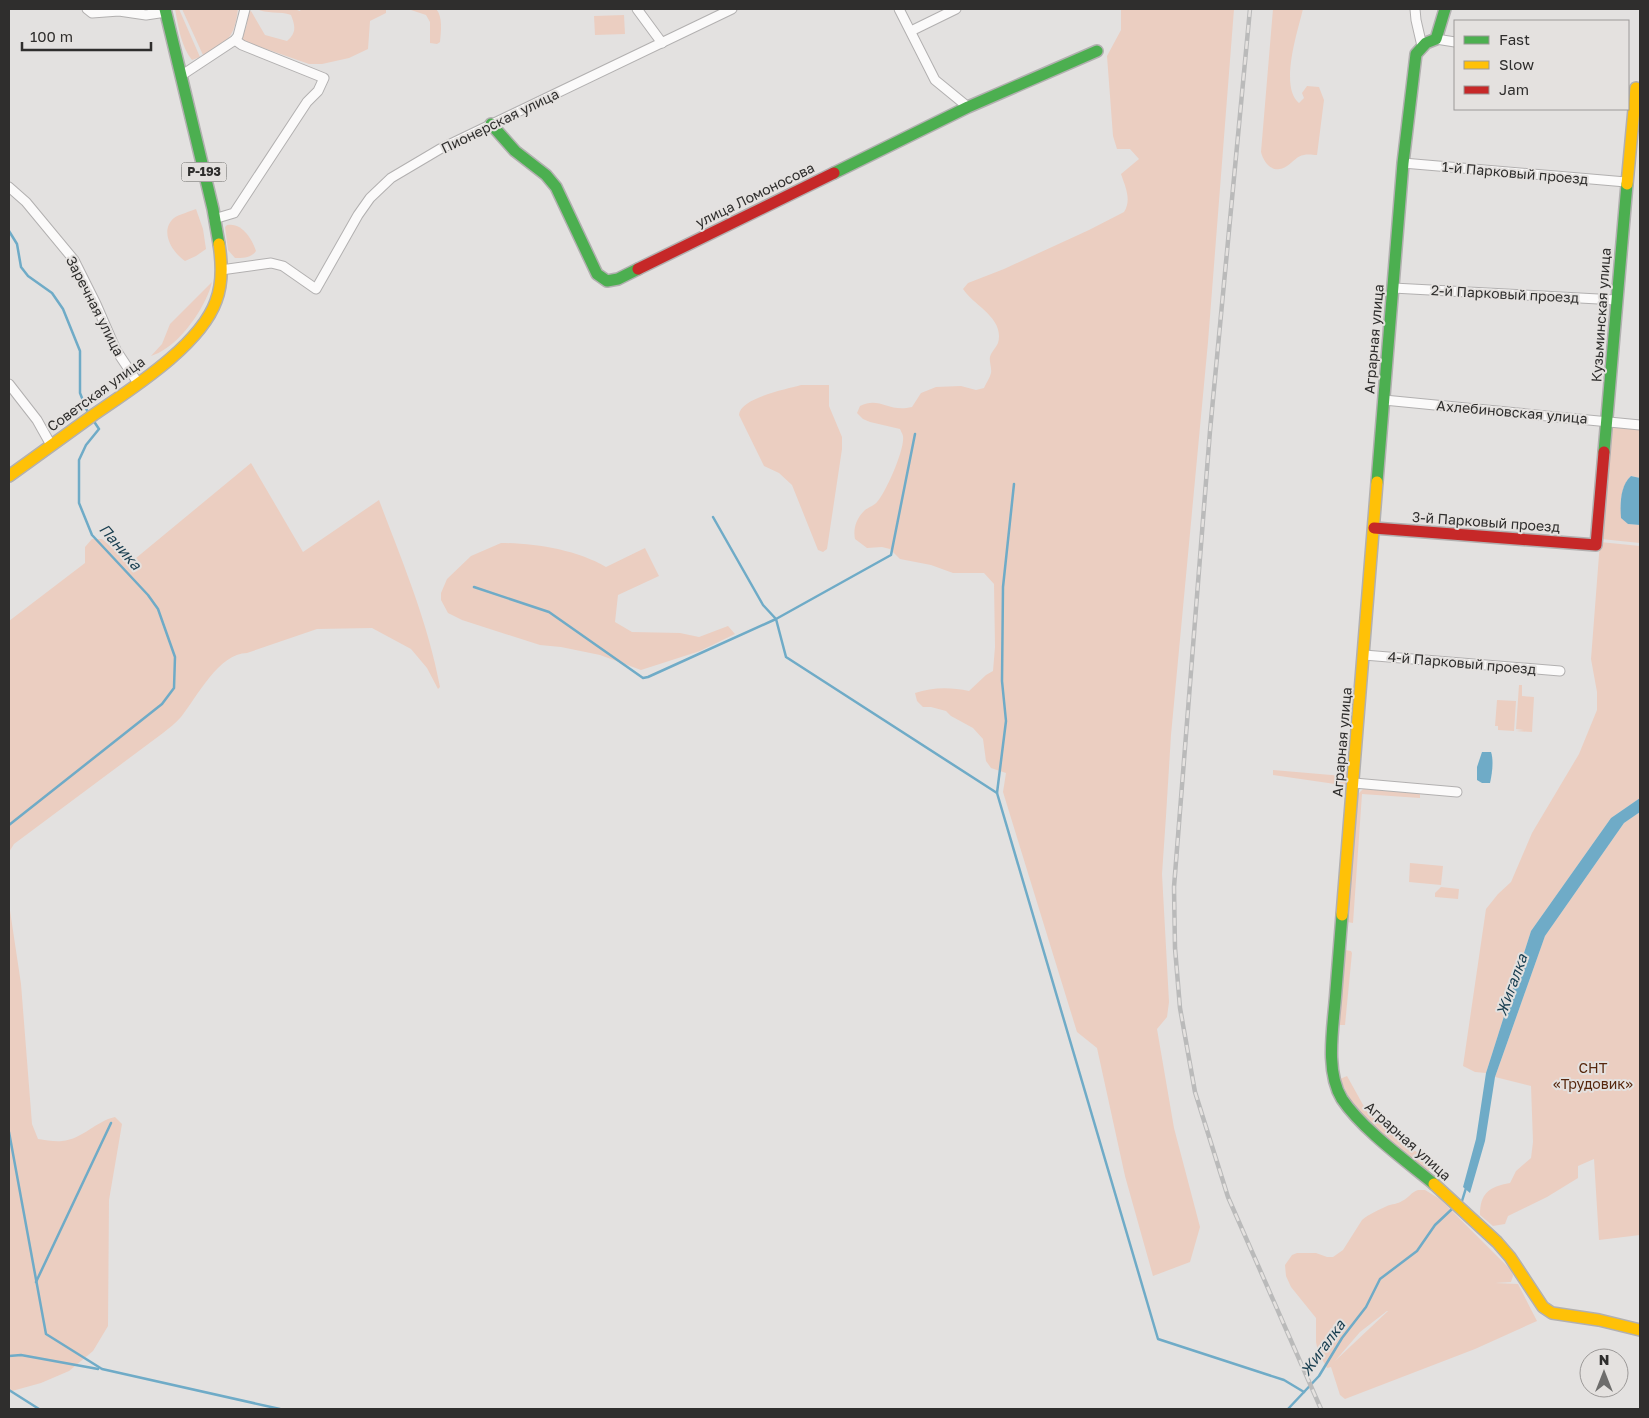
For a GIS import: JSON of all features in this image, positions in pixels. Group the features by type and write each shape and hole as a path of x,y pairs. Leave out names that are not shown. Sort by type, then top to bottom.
{"street":[{"path":"87,9 92,13 120,11 146,16 165,10"},
{"path":"182,75 235,40 238,36 245,9"},
{"path":"637,9 662,43"},
{"name":"Пионерская улица","path":"221,270 271,263 283,266 316,289 358,215 370,198 391,178 424,157 732,9"},
{"path":"899,9 935,80 968,107"},
{"path":"911,31 956,9"},
{"path":"1415,9 1422,46 1436,39 1454,42"},
{"path":"1436,39 1445,9"},
{"name":"Р-193","path":"165,10 182,75 214,219 221,270"},
{"path":"214,219 234,213 307,102 318,91 324,78 242,45 235,40"},
{"name":"Аграрная улица","path":"1422,46 1416,54 1414,63 1403,163 1332,1044 1333,1071 1342,1098 1355,1114 1380,1139 1457,1205 1510,1257 1543,1306 1552,1312 1600,1320 1640,1330"},
{"name":"улица Ломоносова","path":"492,124 514,151 546,175 556,187 597,274 607,281 618,279 968,107 1097,51"},
{"name":"Кузьминская улица","path":"1596,545 1635,88"},
{"name":"1-й Парковый проезд","path":"1403,163 1626,182"},
{"name":"Заречная улица","path":"9,187 26,202 74,260 116,350 138,383"},
{"name":"Советская улица","path":"9,476 138,383 170,358 197,332 216,302 221,270"},
{"name":"2-й Парковый проезд","path":"1393,288 1617,300"},
{"path":"9,384 37,420 52,445"},
{"name":"Ахлебиновская улица","path":"1384,400 1640,425"},
{"name":"3-й Парковый проезд","path":"1374,528 1596,545"},
{"name":"4-й Парковый проезд","path":"1364,655 1560,671"},
{"path":"1354,783 1457,792"}],"green space":[{"path":"175,9 179,9 200,57 192,60 188,55 180,36"},
{"path":"182,9 238,9 229,38 203,55"},
{"path":"257,9 294,9 300,11 301,9 386,9 386,13 370,21 368,49 349,58 322,64 309,64 243,41 247,24 247,13 251,11 265,35 287,41 294,32 291,15"},
{"path":"408,9 436,9 441,20 440,42 437,44 430,43 430,22 426,15"},
{"path":"1121,9 1234,9 1208,342 1171,735 1162,874 1169,1002 1167,1017 1157,1029 1174,1128 1200,1227 1190,1262 1153,1276 1125,1176 1097,1048 1077,1032 1003,792 1006,773 991,768 986,761 983,739 973,728 951,716 946,711 923,707 917,701 915,693 942,688 969,691 993,671 995,647 994,584 984,573 953,573 931,565 900,559 890,549 882,547 867,548 855,539 854,535 856,524 861,514 881,497 898,460 903,442 900,429 863,419 857,413 860,406 873,403 897,408 912,407 921,393 936,387 961,386 976,390 984,388 991,371 991,353 998,343 999,334 993,319 963,289 968,283 1004,269 1124,212 1128,198 1121,174 1139,159 1130,149 1117,149 1113,136 1107,56 1121,30"},
{"path":"1273,9 1303,9 1294,44 1290,85 1293,95 1299,103 1304,98 1302,93 1307,86 1319,87 1324,100 1317,155 1302,156 1287,166 1278,169 1270,167 1264,161 1261,152"},
{"path":"624,15 625,34 595,35 594,16"},
{"path":"196,209 203,229 206,249 185,261 172,247 167,235 168,229 174,218"},
{"path":"227,225 237,226 246,232 256,251 252,255 235,258 228,250 225,227"},
{"path":"212,282 200,310 180,337 173,344 151,356 162,344 170,324"},
{"path":"801,385 829,385 829,406 842,437 842,449 827,549 823,552 818,550 792,485 779,473 764,466 739,415 741,409 755,399"},
{"path":"1612,422 1640,424 1640,478 1631,476 1628,479 1621,498 1621,508 1628,524 1640,525 1640,543 1601,539"},
{"path":"251,463 303,552 379,500 429,639 440,687 438,689 427,668 411,649 372,628 317,629 237,655 227,660 218,668 175,723 14,844 9,852 9,621 85,563 85,547 92,539 102,539 130,563"},
{"path":"1600,542 1640,546 1640,798 1611,818 1531,931 1486,1073 1475,1072 1463,1066 1486,909 1511,882 1532,833 1579,754 1597,710 1597,692 1591,659"},
{"path":"501,543 528,544 569,552 606,567 645,548 659,576 618,595 615,622 632,632 680,633 699,637 728,626 735,634 700,651 641,670 600,655 540,645 462,620 448,613 441,600 441,593 447,579 471,556"},
{"path":"1519,685 1522,685 1522,696 1534,697 1532,732 1516,731 1524,730 1516,729"},
{"path":"1497,700 1516,701 1514,731 1498,730 1498,726 1495,726"},
{"path":"1273,770 1343,776 1344,771 1350,771 1348,784 1342,785 1273,775"},
{"path":"1363,789 1420,792 1420,798 1362,794 1353,923 1347,922 1358,794"},
{"name":"СНТ «Трудовик»","path":"1640,812 1640,1235 1599,1240 1594,1159 1578,1166 1578,1178 1547,1197 1508,1216 1505,1224 1493,1226 1480,1215 1480,1207 1484,1196 1491,1189 1510,1183 1516,1171 1531,1158 1533,1142 1531,1086 1495,1077 1545,936 1624,823"},
{"path":"1410,863 1443,866 1441,885 1409,882"},
{"path":"1441,887 1459,889 1458,899 1435,897 1435,893"},
{"path":"9,904 21,984 32,1124 38,1139 70,1140 115,1117 122,1124 109,1200 108,1326 93,1351 69,1371 41,1383 12,1391 9,1391"},
{"path":"1345,950 1352,953 1345,1025 1339,1025"},
{"path":"1347,1076 1367,1112 1393,1135 1435,1165 1427,1172 1384,1137 1351,1102 1340,1079"},
{"path":"1425,1190 1440,1199 1512,1271 1511,1282 1495,1283 1518,1284 1537,1321 1475,1349 1345,1399 1340,1395 1331,1367 1327,1368 1318,1352 1316,1318 1291,1287 1286,1276 1285,1265 1292,1255 1297,1253 1316,1253 1333,1257 1343,1250 1362,1220 1387,1206 1400,1202 1416,1191","holes":["1388,1311 1335,1361 1360,1332"]}],"water":[{"path":"1631,476 1640,478 1640,525 1628,524 1621,518 1623,490"},
{"path":"1482,752 1491,752 1493,763 1490,783 1482,783 1477,780 1477,767"},
{"path":"1640,798 1640,812 1624,823 1545,936 1495,1077 1485,1141 1470,1193 1463,1187 1476,1139 1486,1073 1531,931 1611,818"}],"waterway":[{"name":"Паника","path":"9,231 17,244 21,267 28,276 52,293 63,309 80,351 80,393 88,413"},
{"name":"Паника","path":"9,825 162,704 174,688 175,657 158,609 148,595 92,535 79,503 79,460 86,445 99,429 93,420"},
{"path":"474,587 549,612 643,678 648,677 776,619 891,555 915,434"},
{"path":"997,793 1006,721 1002,681 1003,587 1014,484"},
{"path":"713,517 763,605 776,619 786,657 997,793 1158,1339 1284,1380 1304,1392"},
{"path":"36,1282 111,1123"},
{"path":"9,1132 46,1334 102,1369 280,1409"},
{"name":"Жигалка","path":"1462,1201 1466,1188"},
{"name":"Жигалка","path":"1288,1409 1319,1376 1342,1338 1366,1307 1380,1279 1417,1251 1435,1225 1452,1209"},
{"path":"9,1356 21,1355 98,1369"},
{"name":"Паника","path":"9,1390 39,1409"}],"railway":[{"path":"1250,9 1210,431 1174,887 1175,948 1180,1008 1195,1092 1228,1197 1321,1409"}],"traffic: fast":[{"path":"165,9 213,209 219,244"},
{"path":"1377,482 1403,163 1416,54 1426,43 1436,39 1445,9"},
{"path":"834,173 968,107 1097,51"},
{"path":"491,124 515,151 546,175 556,187 597,274 607,281 618,279 638,269"},
{"path":"1604,452 1627,184"},
{"path":"1342,915 1332,1031 1332,1060 1336,1087 1342,1099 1361,1122 1434,1184"}],"traffic: slow":[{"path":"1627,184 1636,88"},
{"path":"9,476 144,380 180,350 195,334 208,318 220,287 221,258 219,244"},
{"path":"1342,915 1377,482"},
{"path":"1434,1184 1497,1242 1510,1257 1543,1307 1552,1313 1599,1320 1640,1330"}],"traffic: jam":[{"path":"638,269 834,173"},
{"path":"1374,528 1596,545 1604,452"}]}
